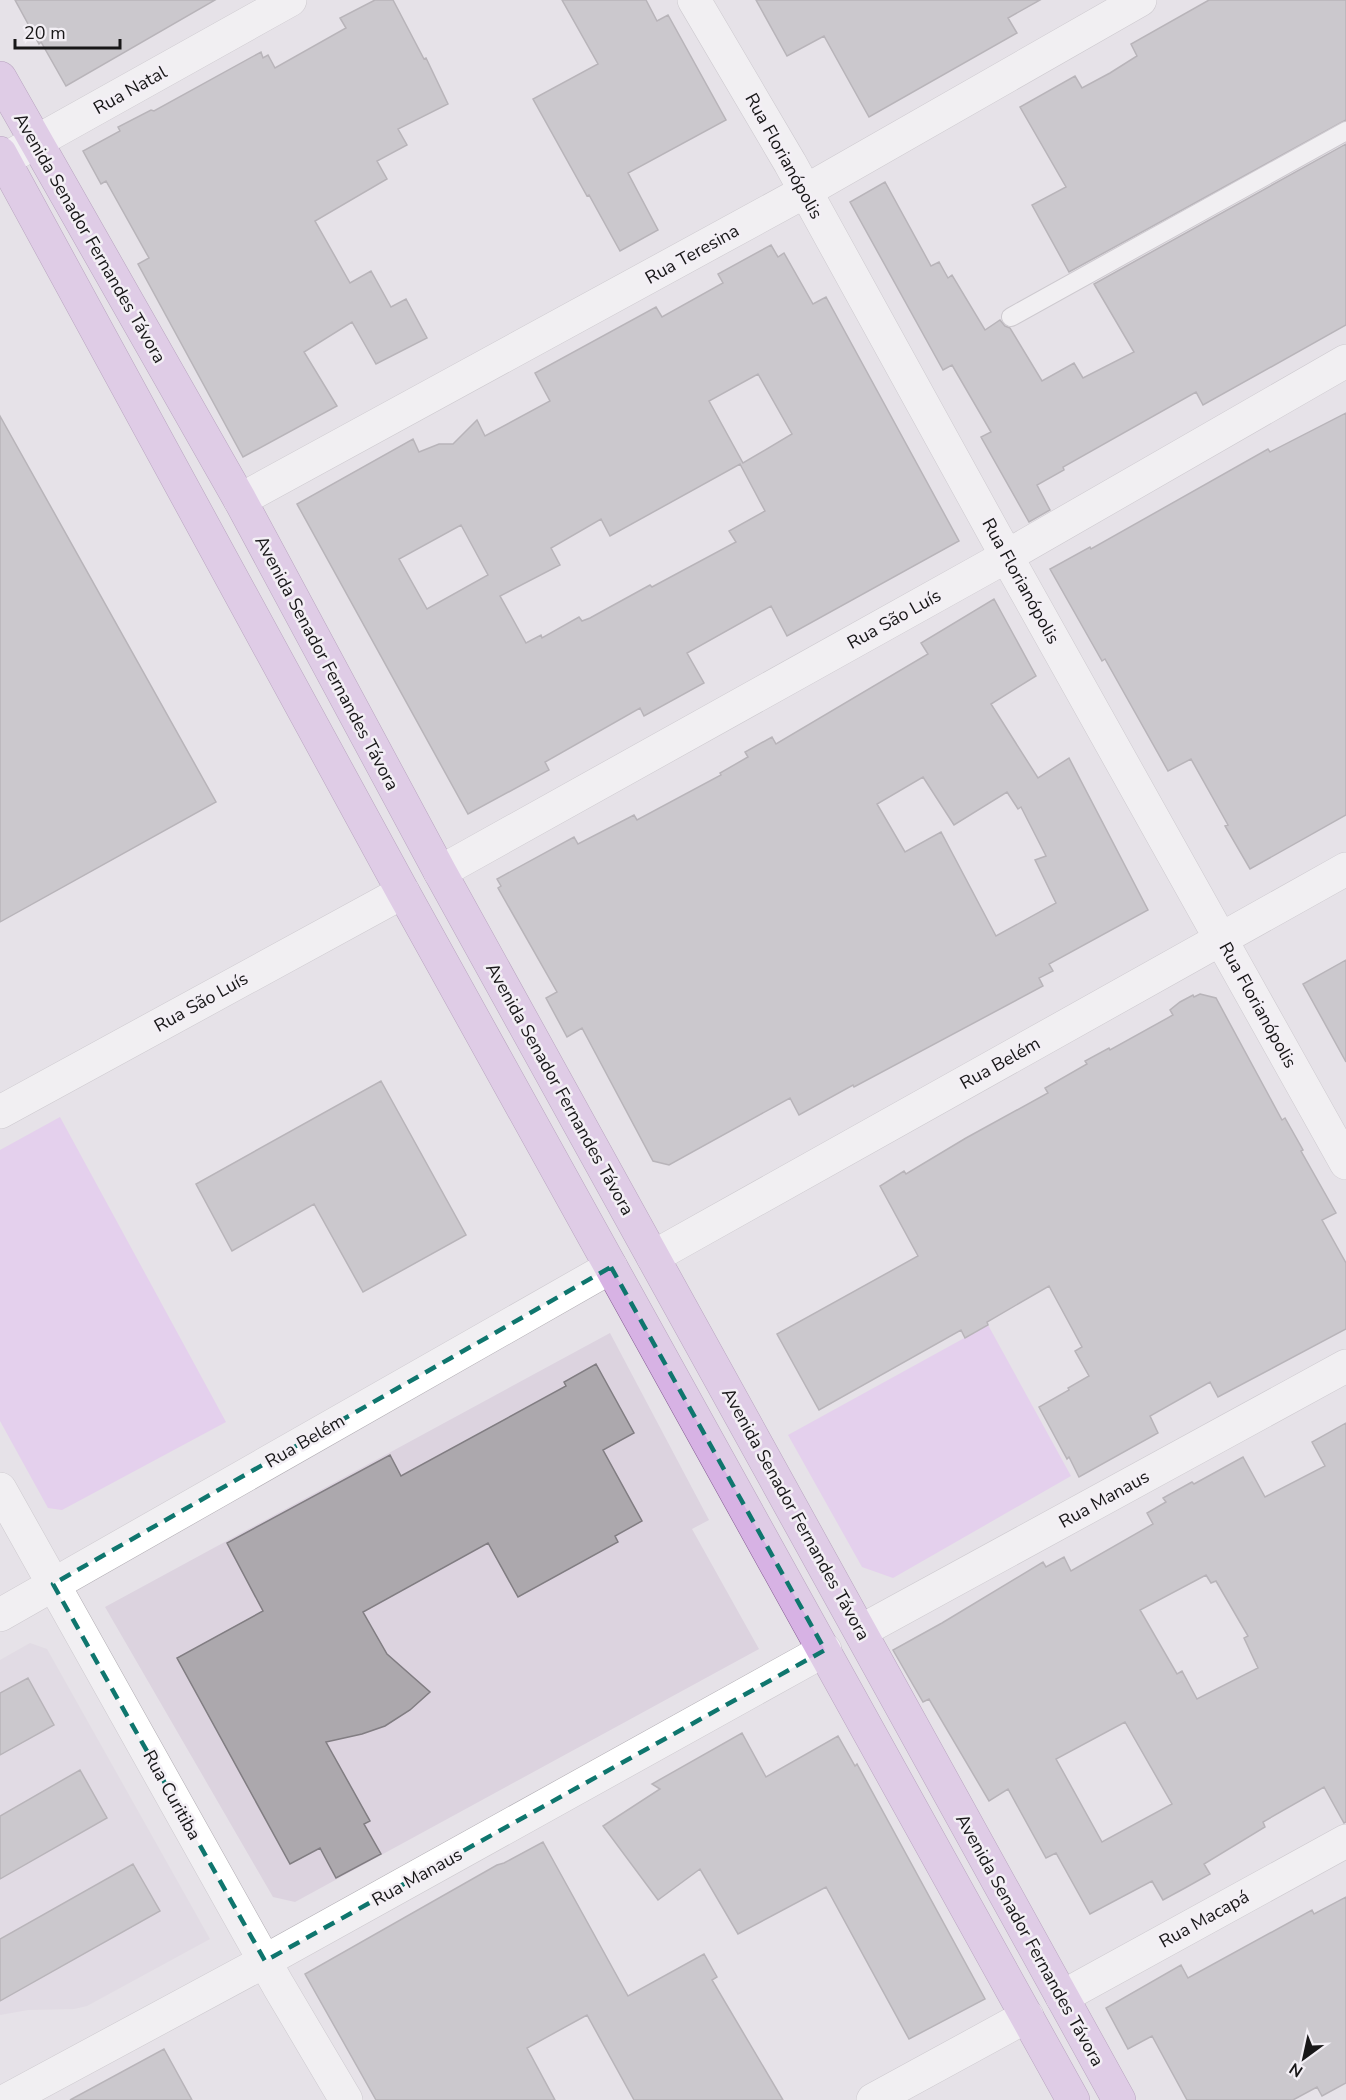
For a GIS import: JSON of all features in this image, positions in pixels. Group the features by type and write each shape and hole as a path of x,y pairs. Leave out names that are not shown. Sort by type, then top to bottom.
{"main road":[{"name":"Avenida Senador Fernandes Távora","path":"0,78 240,500 440,872 1119,2100"},
{"name":"Avenida Senador Fernandes Távora","path":"1,158 610,1267 1074,2100"}],"street":[{"name":"Rua Natal","path":"1,158 36,143 290,0"},
{"name":"Rua Florianópolis","path":"694,0 790,163 804,192 1346,1163"},
{"name":"Rua Teresina","path":"240,500 804,192 1140,0"},
{"name":"Rua São Luís","path":"440,872 1007,556 1346,361"},
{"name":"Rua Belém","path":"653,1257 1346,869"},
{"name":"Rua São Luís","path":"0,1112 403,892"},
{"name":"Rua Belém","path":"0,1615 610,1267"},
{"name":"Rua Manaus","path":"861,1632 1346,1366"},
{"name":"Rua Curitiba","path":"0,1489 265,1961 346,2100"},
{"name":"Rua Manaus","path":"7,2100 265,1961 825,1650"},
{"name":"Rua Macapá","path":"1062,1997 1346,1841"},
{"path":"873,2100 1027,2016"}],"lane":[{"path":"1011,317 1346,131"}],"highlighted area":[{"path":"611,1267 825,1650 265,1961 53,1584"}],"shaded area":[{"path":"60,1117 226,1422 62,1510 48,1508 0,1421 0,1150"},
{"path":"988,1325 1071,1476 893,1578 862,1567 788,1435"},
{"path":"610,1333 709,1520 692,1529 759,1649 295,1902 273,1897 105,1607"},
{"path":"30,1643 47,1649 210,1939 87,2006 74,2009 28,2010 0,2015 0,1660"}],"building":[{"path":"15,0 215,0 66,86 41,42 39,44"},
{"path":"375,0 393,0 424,59 426,58 448,104 398,129 407,145 377,161 387,179 315,221 350,283 371,271 391,307 406,299 427,338 376,364 352,322 304,352 337,406 243,457 138,264 149,258 106,181 101,184 83,151 120,131 118,127 151,110 154,111 261,52 263,58 268,55 275,68 346,28 340,18"},
{"path":"562,0 646,0 657,21 668,15 726,120 628,173 658,230 620,251 533,99 598,64"},
{"path":"756,0 1040,0 1008,18 1017,33 869,117 824,36 787,56"},
{"path":"1209,0 1346,0 1346,120 1069,272 1032,205 1066,187 1020,107 1075,76 1082,88 1110,73 1137,56 1131,44"},
{"path":"1346,144 1346,325 1203,405 1196,392 1063,467 1064,470 1037,485 1050,510 1029,522 981,437 991,432 952,365 943,370 850,202 885,182 931,266 939,262 948,278 952,275 985,330 1000,320 1010,328 1042,381 1074,363 1083,378 1134,352 1094,284"},
{"path":"771,245 778,257 784,253 813,304 826,297 959,541 787,636 771,606 687,653 704,683 644,716 640,708 545,762 549,770 468,814 297,504 413,439 419,452 439,444 453,444 477,420 485,436 550,401 535,373 656,307 662,317 723,283 718,274","holes":["758,374 792,434 743,463 709,401","740,464 765,511 729,531 736,542 590,618 582,621 579,617 542,638 541,635 526,643 500,596 560,565 551,548 601,519 610,536","461,525 488,575 427,609 399,559"]},
{"path":"1346,413 1346,815 1250,869 1191,759 1168,771 1105,659 1102,661 1050,569 1090,547 1091,549 1268,449 1270,452"},
{"path":"0,416 216,802 0,922"},
{"path":"994,599 1036,676 991,704 1038,778 1069,758 1148,910 1049,964 1053,971 1039,978 1043,986 799,1115 790,1098 669,1165 653,1161 582,1028 567,1037 546,998 557,992 498,888 501,886 497,879 574,837 578,844 634,815 637,820 721,775 720,773 748,757 745,752 772,737 776,744 928,654 921,643","holes":["923,777 954,825 1007,792 1018,809 1021,807 1046,856 1035,860 1056,903 996,936 941,832 905,852 877,804"]},
{"path":"1346,960 1346,1062 1303,984"},
{"path":"1200,994 1216,998 1282,1120 1285,1118 1303,1150 1301,1151 1336,1213 1322,1220 1346,1263 1346,1329 1218,1397 1210,1382 1150,1416 1158,1433 1079,1477 1039,1407 1089,1376 1075,1351 1082,1347 1049,1286 987,1322 988,1325 965,1338 961,1330 819,1410 777,1334 918,1256 880,1186 904,1171 906,1174 1048,1093 1045,1088 1087,1064 1085,1061 1109,1048 1110,1050 1173,1015 1170,1010 1180,1002"},
{"path":"381,1081 466,1235 363,1292 314,1204 232,1251 196,1184"},
{"path":"596,1364 634,1433 603,1450 642,1521 615,1536 618,1542 518,1597 488,1543 363,1612 387,1654 430,1692 410,1710 385,1726 326,1742 370,1821 364,1824 381,1854 336,1878 320,1848 290,1864 177,1658 263,1611 227,1543 390,1455 401,1476 566,1386 564,1382"},
{"path":"1346,1423 1346,1822 1344,1823 1324,1787 1263,1822 1265,1827 1204,1864 1210,1874 1163,1900 1152,1881 1090,1914 1056,1853 1046,1858 1008,1789 989,1801 929,1699 923,1702 893,1650 1043,1562 1046,1567 1064,1557 1071,1571 1153,1524 1147,1513 1166,1502 1163,1498 1243,1457 1265,1497 1325,1466 1312,1442","holes":["1206,1575 1211,1583 1216,1581 1248,1636 1244,1638 1258,1668 1197,1699 1182,1671 1177,1674 1140,1610","1125,1722 1172,1804 1102,1842 1056,1759"]},
{"path":"28,1678 54,1725 0,1755 0,1693"},
{"path":"742,1733 766,1777 838,1736 855,1766 857,1764 985,1999 909,2039 826,1887 738,1934 700,1869 658,1900 603,1826 660,1789 652,1784"},
{"path":"80,1770 107,1818 0,1879 0,1816"},
{"path":"543,1842 628,1996 704,1954 717,1977 712,1980 783,2100 634,2100 587,2015 527,2048 555,2100 376,2100 305,1974 497,1865"},
{"path":"133,1864 160,1911 0,2001 0,1939"},
{"path":"1346,1897 1346,2083 1322,2096 1317,2087 1293,2100 1187,2100 1152,2036 1128,2049 1106,2008 1181,1965 1188,1978 1312,1910 1314,1914"},
{"path":"164,2049 192,2100 70,2100"}]}
